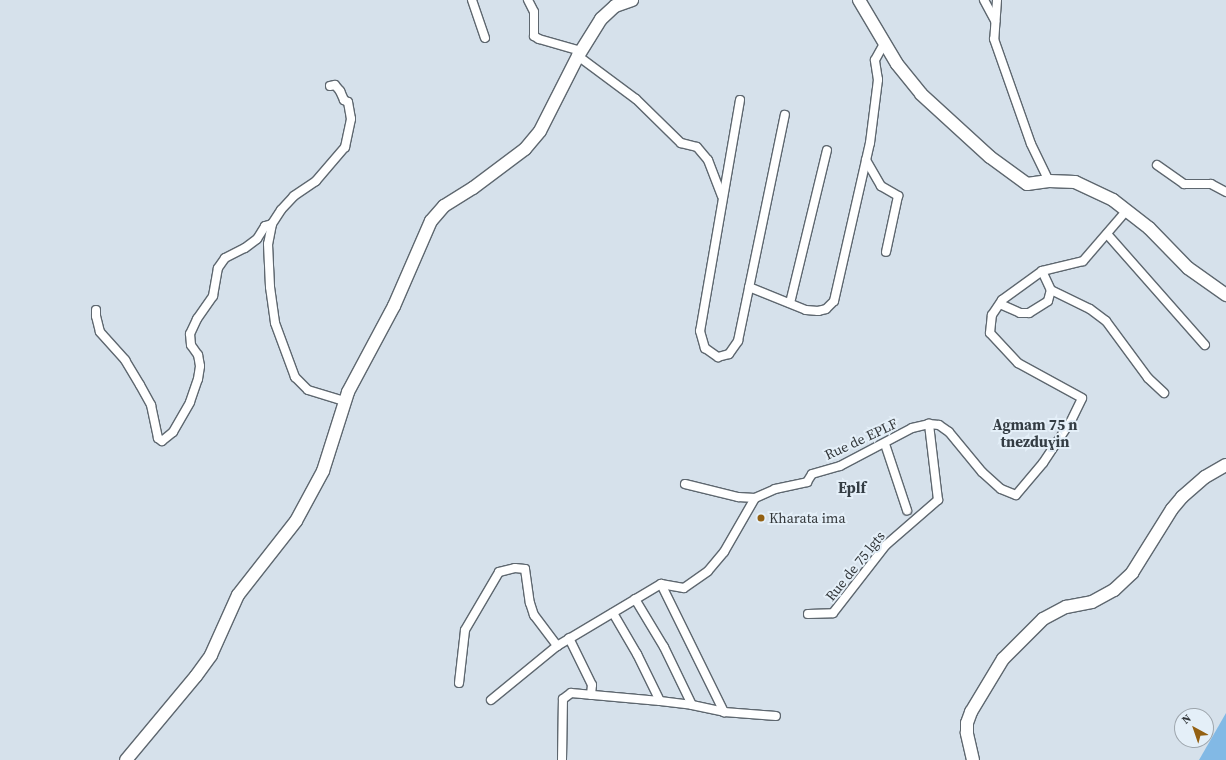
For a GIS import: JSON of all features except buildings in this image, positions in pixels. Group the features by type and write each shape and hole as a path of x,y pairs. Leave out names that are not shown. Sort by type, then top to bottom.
{"street":[{"path":"472,0 485,38"},
{"path":"528,0 532,4 534,12 534,36 580,53 636,99 681,143 697,148 708,160 722,198"},
{"path":"126,760 196,676 211,655 238,595 296,520 323,471 348,392 394,306 431,221 444,206 473,188 525,149 540,131 580,53 601,19 615,6 632,0"},
{"path":"859,0 897,64 921,94 990,156 1027,184 1049,181 1075,182 1113,200 1149,228 1188,268 1226,295"},
{"path":"984,0 995,22"},
{"path":"997,0 994,39 1031,144 1049,181"},
{"path":"749,287 806,310 818,311 826,309 834,301 866,160 878,80 875,60 885,42"},
{"path":"330,86 335,85 340,91 344,100 348,102 351,119 345,147 316,181 294,196 281,210 272,224 268,244 270,287 276,323 295,377 308,390 345,401"},
{"path":"740,100 700,331 705,348 718,357 729,354 738,341 785,115"},
{"path":"790,303 827,150"},
{"path":"866,160 881,186 898,196 886,252"},
{"path":"1157,165 1184,184 1211,184 1226,192"},
{"path":"929,424 939,425 949,432 982,472 1001,489 1016,495 1043,463 1071,421 1082,398 1018,363 990,333 992,315 1000,304 1042,271 1083,261 1127,210"},
{"path":"96,310 100,332 125,360 151,405 158,438 162,441 173,432 190,402 198,379 200,366 198,355 191,345 190,334 196,319 213,296 218,268 225,258 245,248 257,239 265,226 272,224"},
{"path":"1107,234 1205,345"},
{"path":"1042,271 1051,290 1090,309 1106,321 1148,378 1164,393"},
{"path":"1000,304 1020,313 1029,313 1048,301 1051,290"},
{"name":"Rue de EPLF","path":"755,498 775,489 807,482 812,474 840,466 885,444 912,428 929,424"},
{"name":"Rue de 75 lgts","path":"808,614 833,613 886,545 938,500 929,424"},
{"path":"885,444 907,510"},
{"path":"973,760 967,733 967,723 971,712 1003,659 1043,619 1066,607 1092,602 1114,590 1132,573 1172,510 1182,497 1205,477 1226,465"},
{"path":"491,700 557,646 569,638 661,584 684,588 708,571 724,552 755,498 738,497 685,484"},
{"path":"459,683 465,630 499,572 515,568 525,569 530,603 534,615 557,646"},
{"path":"661,584 724,712"},
{"path":"635,599 664,647 692,705"},
{"path":"613,612 637,654 660,701"},
{"path":"569,638 592,685 591,695"},
{"path":"562,760 563,699 571,693 660,701 692,705 724,712 776,716"}],"water":[{"path":"1226,713 1226,760 1199,760 1206,748 1214,748 1214,734"}],"place":[{"name":"Kharata ima","path":"761,518"}],"district":[{"name":"Agmam 75 n tnezduɣin","path":"1035,432"},
{"name":"Eplf","path":"852,488"}]}
